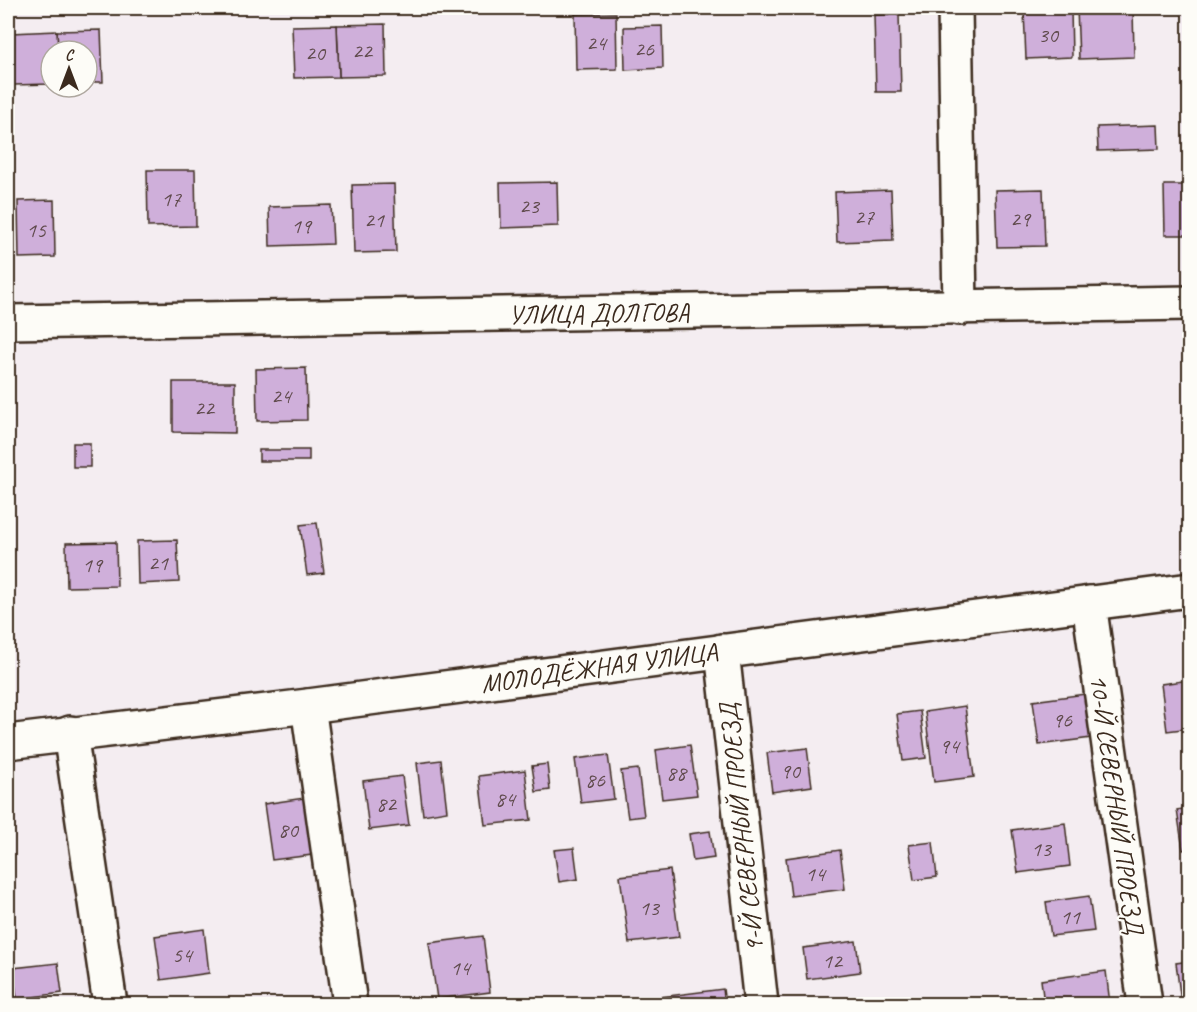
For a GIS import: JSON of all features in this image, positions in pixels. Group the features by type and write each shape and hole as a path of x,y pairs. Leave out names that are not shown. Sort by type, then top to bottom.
{"street":[{"path":"955,8 960,308"},
{"name":"УЛИЦА ДОЛГОВА","path":"8,322 1190,303"},
{"name":"МОЛОДЁЖНАЯ УЛИЦА","path":"8,741 308,705 1190,590"},
{"name":"10-Й СЕВЕРНЫЙ ПРОЕЗД","path":"1089,603 1145,1005"},
{"name":"9-Й СЕВЕРНЫЙ ПРОЕЗД","path":"722,651 761,1005"},
{"path":"308,705 350,1005"},
{"path":"70,733 110,1005"}],"building":[{"path":"1077,8 1133,8 1134,57 1079,59"},
{"path":"1071,10 1072,57 1026,59 1024,11"},
{"path":"616,13 617,69 576,70 575,14"},
{"path":"899,14 901,92 876,92 874,15"},
{"path":"385,24 386,76 339,77 337,25"},
{"path":"337,25 339,77 294,78 292,26"},
{"path":"662,26 663,68 625,70 624,27"},
{"path":"101,30 103,82 99,82 99,39 57,39 57,31"},
{"path":"57,31 57,39 39,39 39,84 13,85 11,33"},
{"path":"1158,125 1159,149 1098,151 1097,127"},
{"path":"147,170 195,170 196,226 148,227"},
{"path":"557,182 558,226 501,228 500,183"},
{"path":"394,184 396,252 354,253 352,185"},
{"path":"1164,185 1190,185 1190,235 1165,235"},
{"path":"1043,189 1045,246 997,247 995,190"},
{"path":"891,190 893,240 837,242 835,192"},
{"path":"54,200 55,257 19,258 18,201"},
{"path":"331,205 333,244 270,246 269,207"},
{"path":"306,368 307,420 257,421 256,369"},
{"path":"173,382 235,382 235,433 173,432"},
{"path":"73,443 90,443 90,467 73,467"},
{"path":"259,450 309,450 309,461 259,461"},
{"path":"317,523 324,573 307,575 300,525"},
{"path":"177,540 179,582 138,584 137,541"},
{"path":"116,542 117,586 67,587 66,543"},
{"path":"1190,680 1190,728 1167,731 1161,684"},
{"path":"1085,694 1091,738 1039,745 1033,701"},
{"path":"965,706 974,777 934,782 925,712"},
{"path":"920,711 926,758 903,761 897,714"},
{"path":"690,745 697,795 662,799 656,750"},
{"path":"807,748 812,786 772,792 767,753"},
{"path":"608,755 614,799 581,803 575,759"},
{"path":"441,760 447,811 423,815 417,763"},
{"path":"547,764 550,790 536,792 532,766"},
{"path":"638,769 644,816 628,818 621,771"},
{"path":"525,770 531,820 485,825 479,776"},
{"path":"402,776 409,825 369,830 363,781"},
{"path":"304,798 312,855 272,860 264,804"},
{"path":"1190,808 1190,849 1183,850 1177,810"},
{"path":"1065,823 1070,866 1018,873 1012,830"},
{"path":"710,831 714,858 693,861 689,834"},
{"path":"933,842 937,877 914,880 909,845"},
{"path":"574,848 578,879 559,882 554,850"},
{"path":"840,850 845,889 791,896 786,858"},
{"path":"670,870 679,937 629,943 620,876"},
{"path":"1089,896 1094,931 1051,936 1046,902"},
{"path":"204,929 209,973 161,980 155,936"},
{"path":"483,936 490,992 437,999 429,943"},
{"path":"856,941 860,972 807,979 803,948"},
{"path":"1190,961 1190,1002 1181,1003 1176,963"},
{"path":"58,963 62,993 17,999 13,968"},
{"path":"1106,971 1110,1004 1044,1004 1041,980"},
{"path":"723,989 725,1004 645,1004 645,999"}]}
